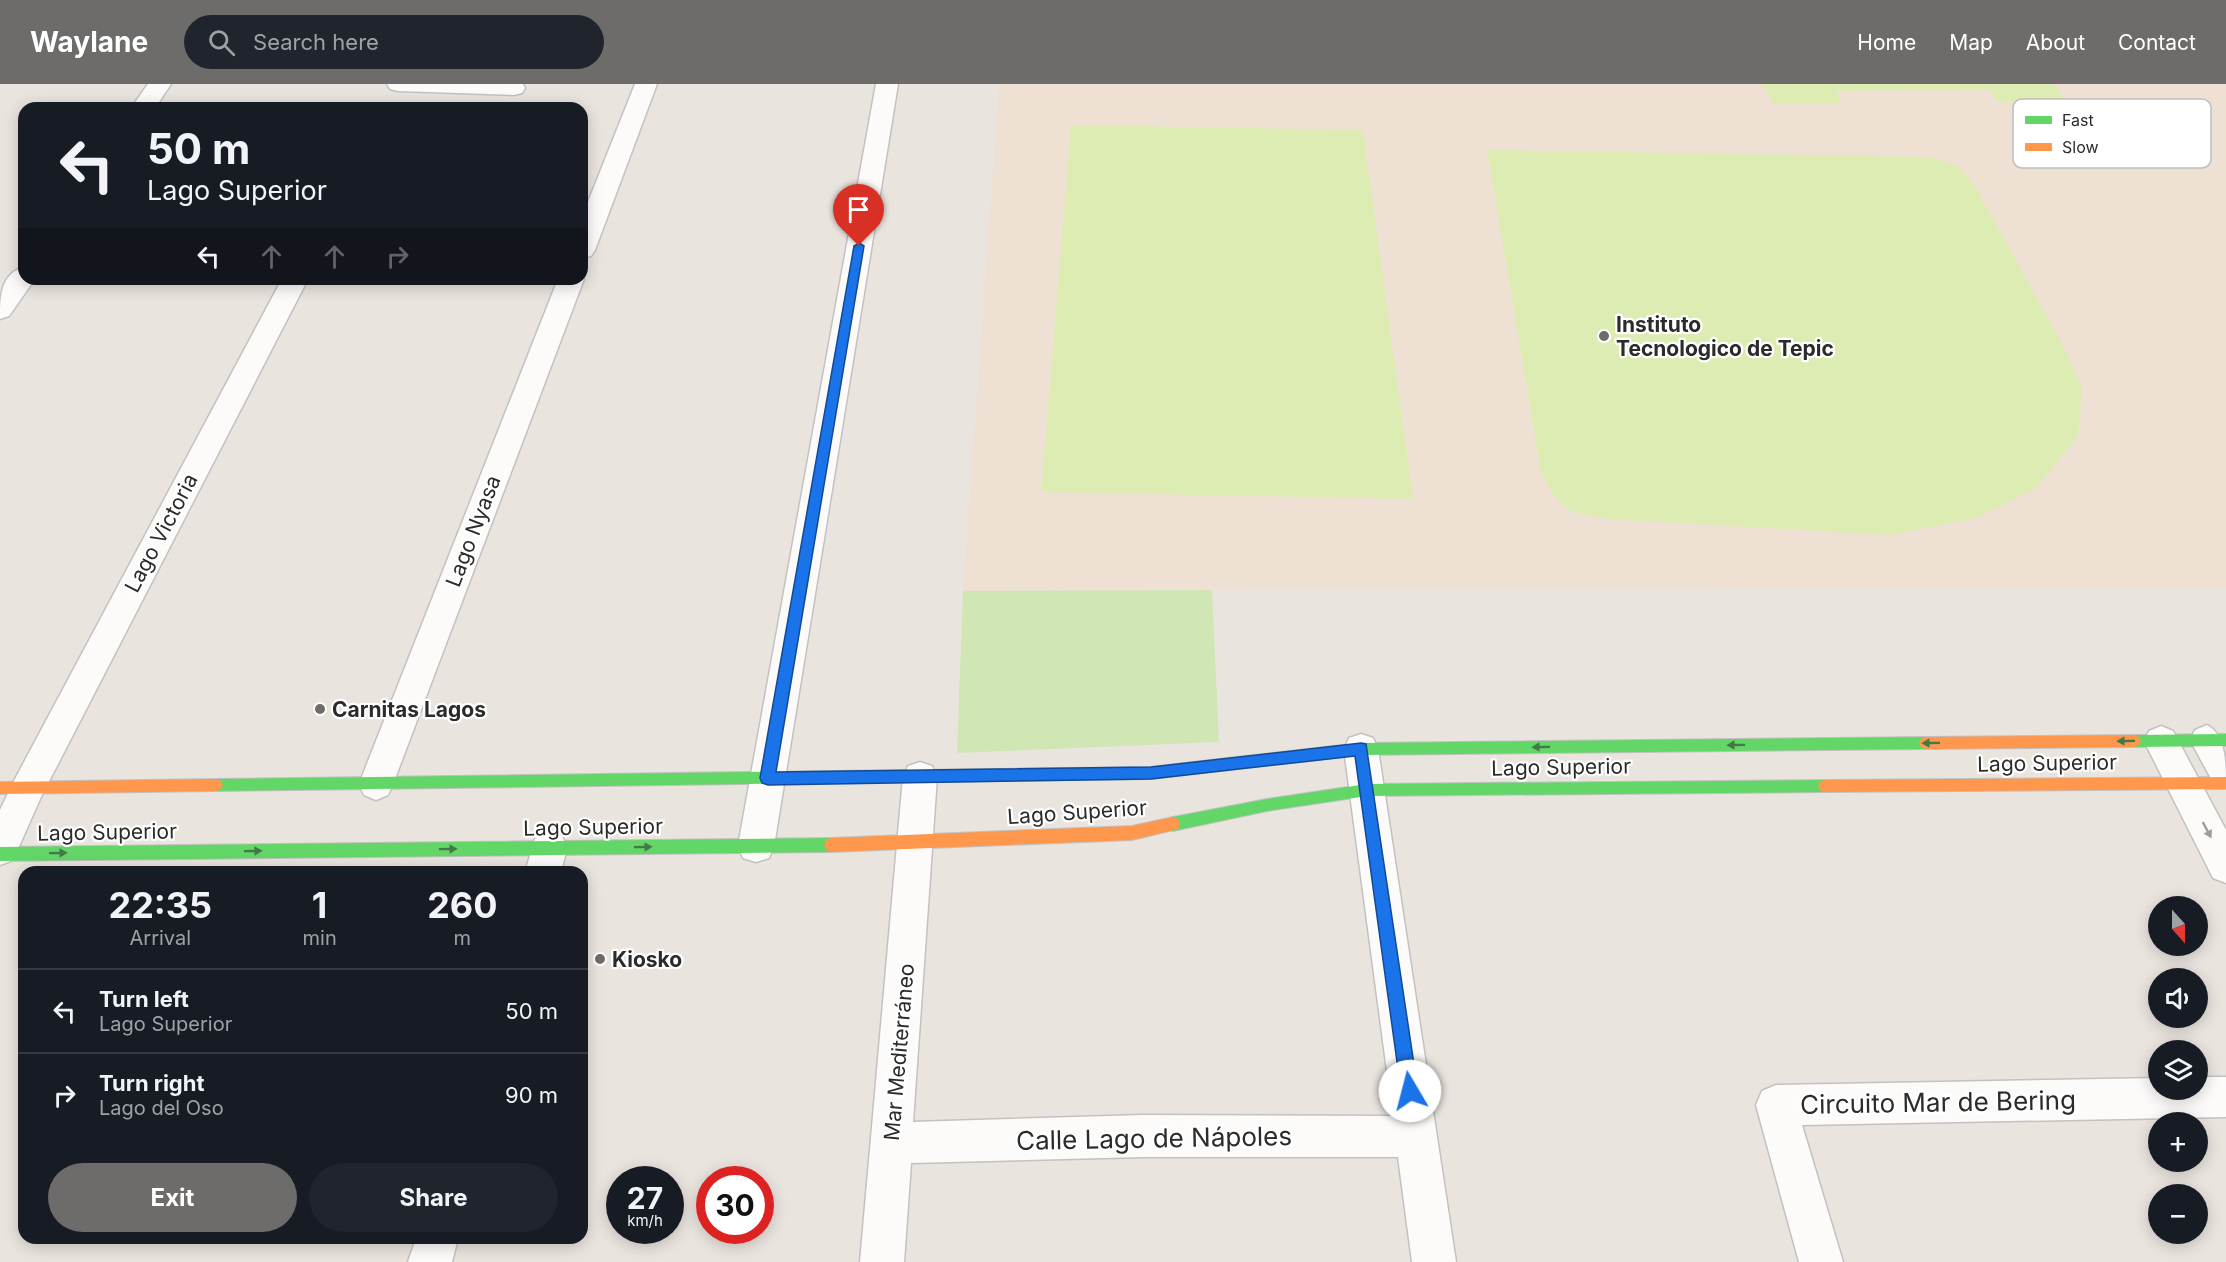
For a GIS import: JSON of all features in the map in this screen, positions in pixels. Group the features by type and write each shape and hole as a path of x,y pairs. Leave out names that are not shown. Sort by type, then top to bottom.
{"street":[{"path":"147,102 160,84"},
{"path":"588,234 646,84"},
{"path":"756,846 887,84"},
{"path":"395,89 512,93"},
{"path":"0,310 18,284"},
{"name":"Lago Victoria","path":"0,848 14,788 292,285"},
{"name":"Lago Nyasa","path":"376,784 569,285"},
{"path":"2216,740 2226,773"},
{"name":"Lago Superior","path":"14,788 1151,773 1361,749 2216,740"},
{"path":"2161,741 2226,866"},
{"path":"1361,749 1434,1262"},
{"name":"Mar Mediterráneo","path":"882,1262 920,777"},
{"name":"Lago Superior","path":"0,854 546,860 756,846 915,843 1132,833 1267,805 1367,790 2226,783"},
{"name":"Circuito Mar de Bering","path":"1821,1262 1776,1106 2226,1097"},
{"name":"Calle Lago de Nápoles","path":"891,1143 1143,1136 1416,1137"},
{"path":"430,1262 435,1244"}],"shaded area":[{"name":"Instituto Tecnologico de Tepic","path":"999,84 2226,84 2226,587 963,591"}],"green space":[{"path":"1762,84 2054,84 2065,99 1997,101 1988,89 1836,91 1842,104 1774,104"},
{"path":"1071,125 1363,130 1413,499 1041,492"},
{"path":"1487,150 1930,157 1959,167 1975,186 2066,351 2082,388 2078,436 2036,488 1976,518 1890,535 1609,519 1575,512 1561,503 1541,473"},
{"path":"1212,590 1219,742 957,753 963,591"}],"traffic: fast":[{"path":"2134,741 2226,740"},
{"path":"1227,764 1361,749 1926,743"},
{"path":"216,785 830,777"},
{"path":"1173,824 1267,805 1367,790 1825,786"},
{"path":"0,854 831,845"}],"traffic: slow":[{"path":"1926,743 2134,741"},
{"path":"830,777 1151,773 1227,764"},
{"path":"1825,786 2226,783"},
{"path":"0,788 216,785"},
{"path":"831,845 1132,833 1173,824"}],"place":[{"name":"Instituto Tecnologico de Tepic","path":"1604,336"},
{"name":"Carnitas Lagos","path":"320,709"},
{"name":"Kiosko","path":"600,959"}],"route":[{"path":"859,246 768,778 1151,773 1361,749 1410,1091"}]}
